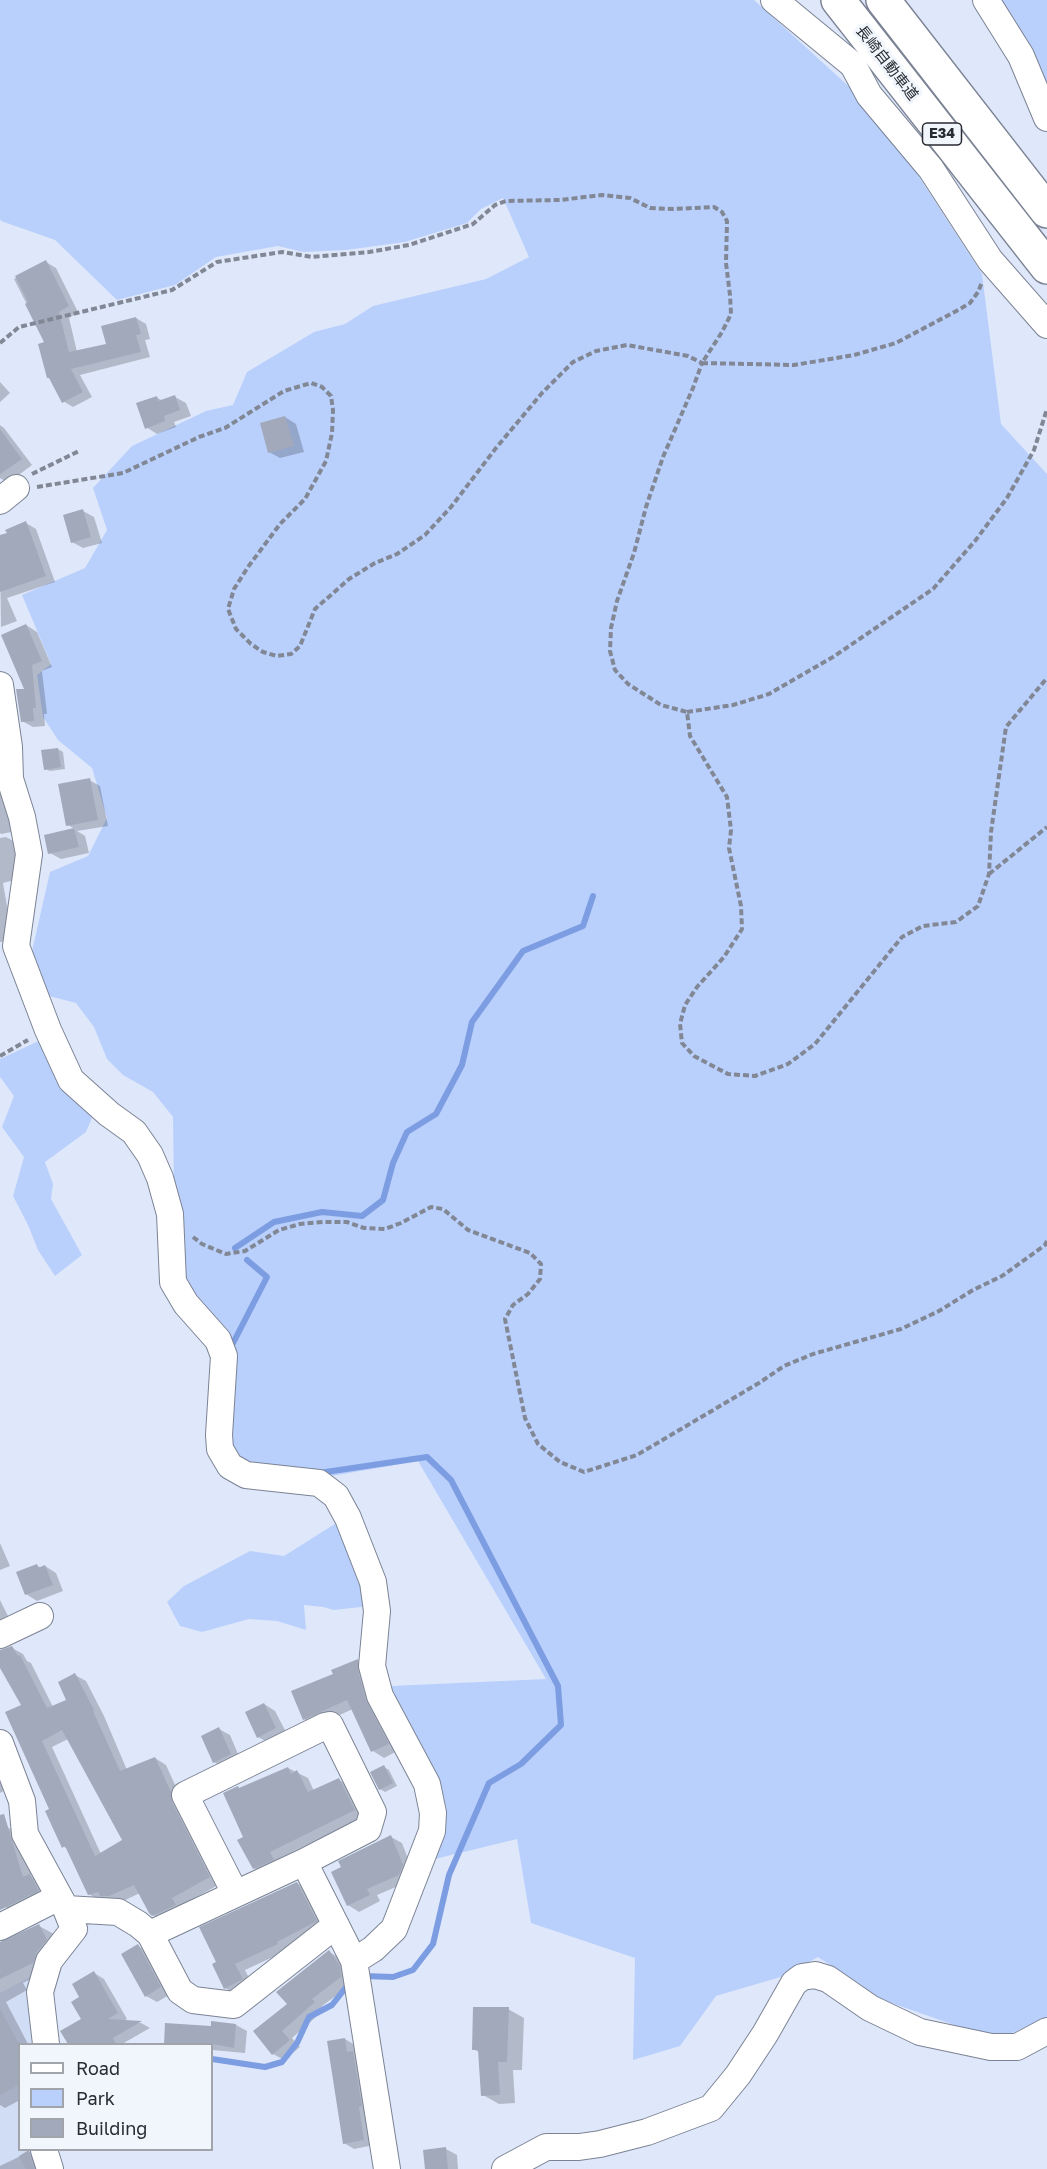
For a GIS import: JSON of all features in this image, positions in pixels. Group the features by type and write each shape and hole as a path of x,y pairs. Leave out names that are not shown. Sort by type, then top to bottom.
{"highway":[{"name":"長崎自動車道","path":"838,0 1047,267"},
{"name":"E34","path":"882,0 1047,211"}],"street":[{"path":"774,0 853,65 869,95 931,170 990,260 1047,325"},
{"path":"986,0 1021,56 1047,118"},
{"path":"0,685 9,747 10,779 22,817 29,854 16,946 48,1030 71,1080 109,1114 134,1132 150,1155 160,1178 170,1214 173,1282 186,1304 218,1340 224,1356 220,1449 230,1467 246,1475 319,1484 336,1496 348,1518 373,1582 377,1611 372,1666 380,1696 428,1785 433,1813 432,1831 394,1929 373,1949 354,1961"},
{"path":"0,1635 40,1616"},
{"path":"150,1935 368,1829 373,1812 330,1725 185,1795 235,1893"},
{"path":"0,1743 22,1801 25,1834 74,1929 49,1961 40,1992 46,2043"},
{"path":"304,1862 354,1961 387,2169"},
{"path":"0,1927 62,1903 118,1912 138,1924 150,1935 180,1991 193,2000 234,2005 336,1925"},
{"path":"505,2169 546,2147 579,2148 600,2144 647,2132 711,2108 738,2075 794,1983 802,1977 815,1975 828,1979 870,2008 920,2032 992,2047 1017,2047 1047,2031"},
{"path":"44,2151 50,2169"}],"path":[{"path":"0,343 19,327 172,290 217,262 282,252 312,257 369,252 409,245 472,224 495,205 506,201 560,200 602,195 630,198 650,208 714,207 722,212 727,221 726,263 730,314 717,341 702,363 663,457 617,601 610,651 615,670 628,684 661,705 687,712 733,705 769,694 833,657 933,589 975,541 1007,498 1034,450 1047,409"},
{"path":"8,495 30,488 123,473 199,437 225,428 284,391 311,383 322,387 331,396 333,410 332,432 326,460 305,499 280,524 239,581 228,609 236,629 250,644 263,652 277,656 291,654 300,646 315,609 349,579 375,563 397,554 424,535 452,507 496,447 542,393 573,362 596,351 627,345 688,356 702,363 794,365 854,355 896,343 970,303 978,292 990,260"},
{"path":"8,495 35,472 79,451"},
{"path":"687,712 690,736 727,797 731,830 729,848 741,906 742,929 724,957 685,1005 680,1024 682,1043 694,1056 728,1074 755,1076 788,1064 815,1044 902,937 923,926 956,922 978,906 989,874 991,832 1006,727 1047,678"},
{"path":"989,874 1047,827"},
{"path":"0,1056 48,1030"},
{"path":"170,1214 202,1244 226,1254 245,1251 279,1230 300,1224 346,1222 364,1228 385,1228 401,1223 431,1207 443,1209 468,1230 530,1253 541,1264 540,1279 528,1294 513,1305 505,1319 525,1418 538,1444 560,1462 584,1472 637,1455 784,1366 813,1354 901,1329 939,1311 973,1290 1002,1276 1047,1241"}],"shaded area":[{"path":"39,1972 39,2043 18,2043 18,2151 40,2151 49,2169 0,2169 0,1993"}],"green space":[{"path":"0,0 754,0 877,112 982,274 1001,424 1047,474 1047,2017 997,2040 880,1999 818,1957 784,1976 716,1996 680,2046 633,2060 635,1958 531,1923 517,1839 435,1859 446,1814 391,1686 546,1679 418,1461 326,1477 244,1463 229,1443 233,1345 185,1288 174,1196 173,1117 153,1092 123,1075 107,1059 94,1027 76,1003 49,996 32,951 50,872 88,856 107,818 92,768 58,740 43,717 37,675 51,664 22,595 85,568 107,530 93,488 132,446 206,411 233,405 247,372 314,332 345,324 373,306 486,279 529,257 503,198 481,209 467,223 405,242 346,250 303,252 278,246 216,257 175,285 117,300 55,240 0,219"},
{"path":"993,0 1047,0 1047,90"},
{"path":"43,1039 96,1108 86,1132 45,1162 53,1184 51,1199 82,1255 55,1276 38,1250 13,1196 24,1157 2,1127 14,1096 0,1077 0,1059"},
{"path":"341,1520 370,1606 334,1610 304,1605 306,1630 277,1621 249,1619 202,1632 180,1626 167,1602 184,1586 250,1551 284,1556"}],"building":[{"path":"46,260 69,306 59,312 69,352 106,344 101,326 136,317 141,334 136,335 141,352 71,369 83,392 62,403 47,378 38,344 44,342 25,304 28,302 15,276"},
{"path":"175,395 180,410 164,416 165,421 145,429 136,403 157,396 158,401"},
{"path":"285,416 294,446 268,453 260,423"},
{"path":"0,429 22,459 0,474"},
{"path":"83,509 91,537 71,543 63,515"},
{"path":"26,521 46,576 0,592 0,535 7,533 5,530"},
{"path":"26,624 42,661 32,665 36,708 33,708 34,721 21,722 16,689 24,689 1,635"},
{"path":"58,748 61,767 44,770 41,750"},
{"path":"90,778 98,820 66,826 58,784"},
{"path":"74,828 79,847 48,854 44,835"},
{"path":"37,1564 38,1568 45,1565 53,1585 25,1595 16,1572"},
{"path":"12,1646 18,1656 20,1655 47,1708 66,1700 58,1682 75,1673 94,1710 120,1771 155,1757 171,1792 172,1802 210,1877 172,1898 176,1905 152,1916 134,1885 109,1896 100,1896 98,1892 88,1895 65,1846 62,1848 45,1811 49,1809 5,1712 21,1705 0,1668 0,1650","holes":["62,1730 122,1840 95,1856 42,1741"]},
{"path":"358,1659 358,1670 366,1700 389,1744 371,1752 347,1700 303,1720 291,1691 333,1674 331,1670"},
{"path":"264,1703 276,1728 257,1738 245,1712"},
{"path":"219,1727 231,1754 213,1763 201,1736"},
{"path":"384,1765 393,1783 379,1790 370,1772"},
{"path":"288,1767 291,1774 297,1770 308,1792 339,1778 355,1810 270,1852 274,1860 253,1869 237,1840 243,1837 223,1793"},
{"path":"4,1814 23,1877 30,1874 39,1891 0,1910 0,1815"},
{"path":"391,1835 403,1865 399,1875 367,1889 370,1895 347,1906 331,1872 341,1867 338,1861"},
{"path":"297,1882 317,1921 277,1942 278,1944 235,1964 243,1979 224,1989 212,1964 216,1962 199,1927"},
{"path":"39,1924 47,1940 37,1952 33,1963 0,1979 0,1942"},
{"path":"138,1944 161,1987 145,1997 121,1954"},
{"path":"329,1950 340,1966 341,1977 312,1999 315,2002 282,2031 290,2040 272,2055 253,2031 287,2004 276,1992"},
{"path":"94,1971 118,2013 108,2019 142,2021 113,2038 116,2043 67,2043 60,2031 81,2019 71,2002 79,1997 72,1984"},
{"path":"473,2007 509,2007 507,2062 498,2062 500,2095 481,2096 478,2050 472,2050"},
{"path":"0,2009 18,2043 18,2085 0,2095"},
{"path":"211,2021 236,2024 234,2048 213,2043 164,2043 165,2023 211,2026"},
{"path":"345,2038 347,2052 353,2051 362,2106 359,2107 364,2140 343,2144 327,2041"},
{"path":"446,2147 448,2169 425,2169 423,2150"},
{"path":"29,2151 34,2169 26,2169 19,2156"}],"waterway":[{"path":"235,1248 274,1222 322,1212 362,1216 383,1200 393,1163 407,1132 436,1114 462,1065 472,1022 523,951 583,926 593,896"},
{"path":"230,1349 267,1277 247,1260"},
{"path":"319,1473 427,1457 451,1480 558,1686 561,1725 521,1764 489,1783 449,1875 433,1944 413,1970 393,1977 364,1976"},
{"path":"213,2059 265,2067 282,2062 297,2043 309,2017 332,2005 347,1986"}]}
